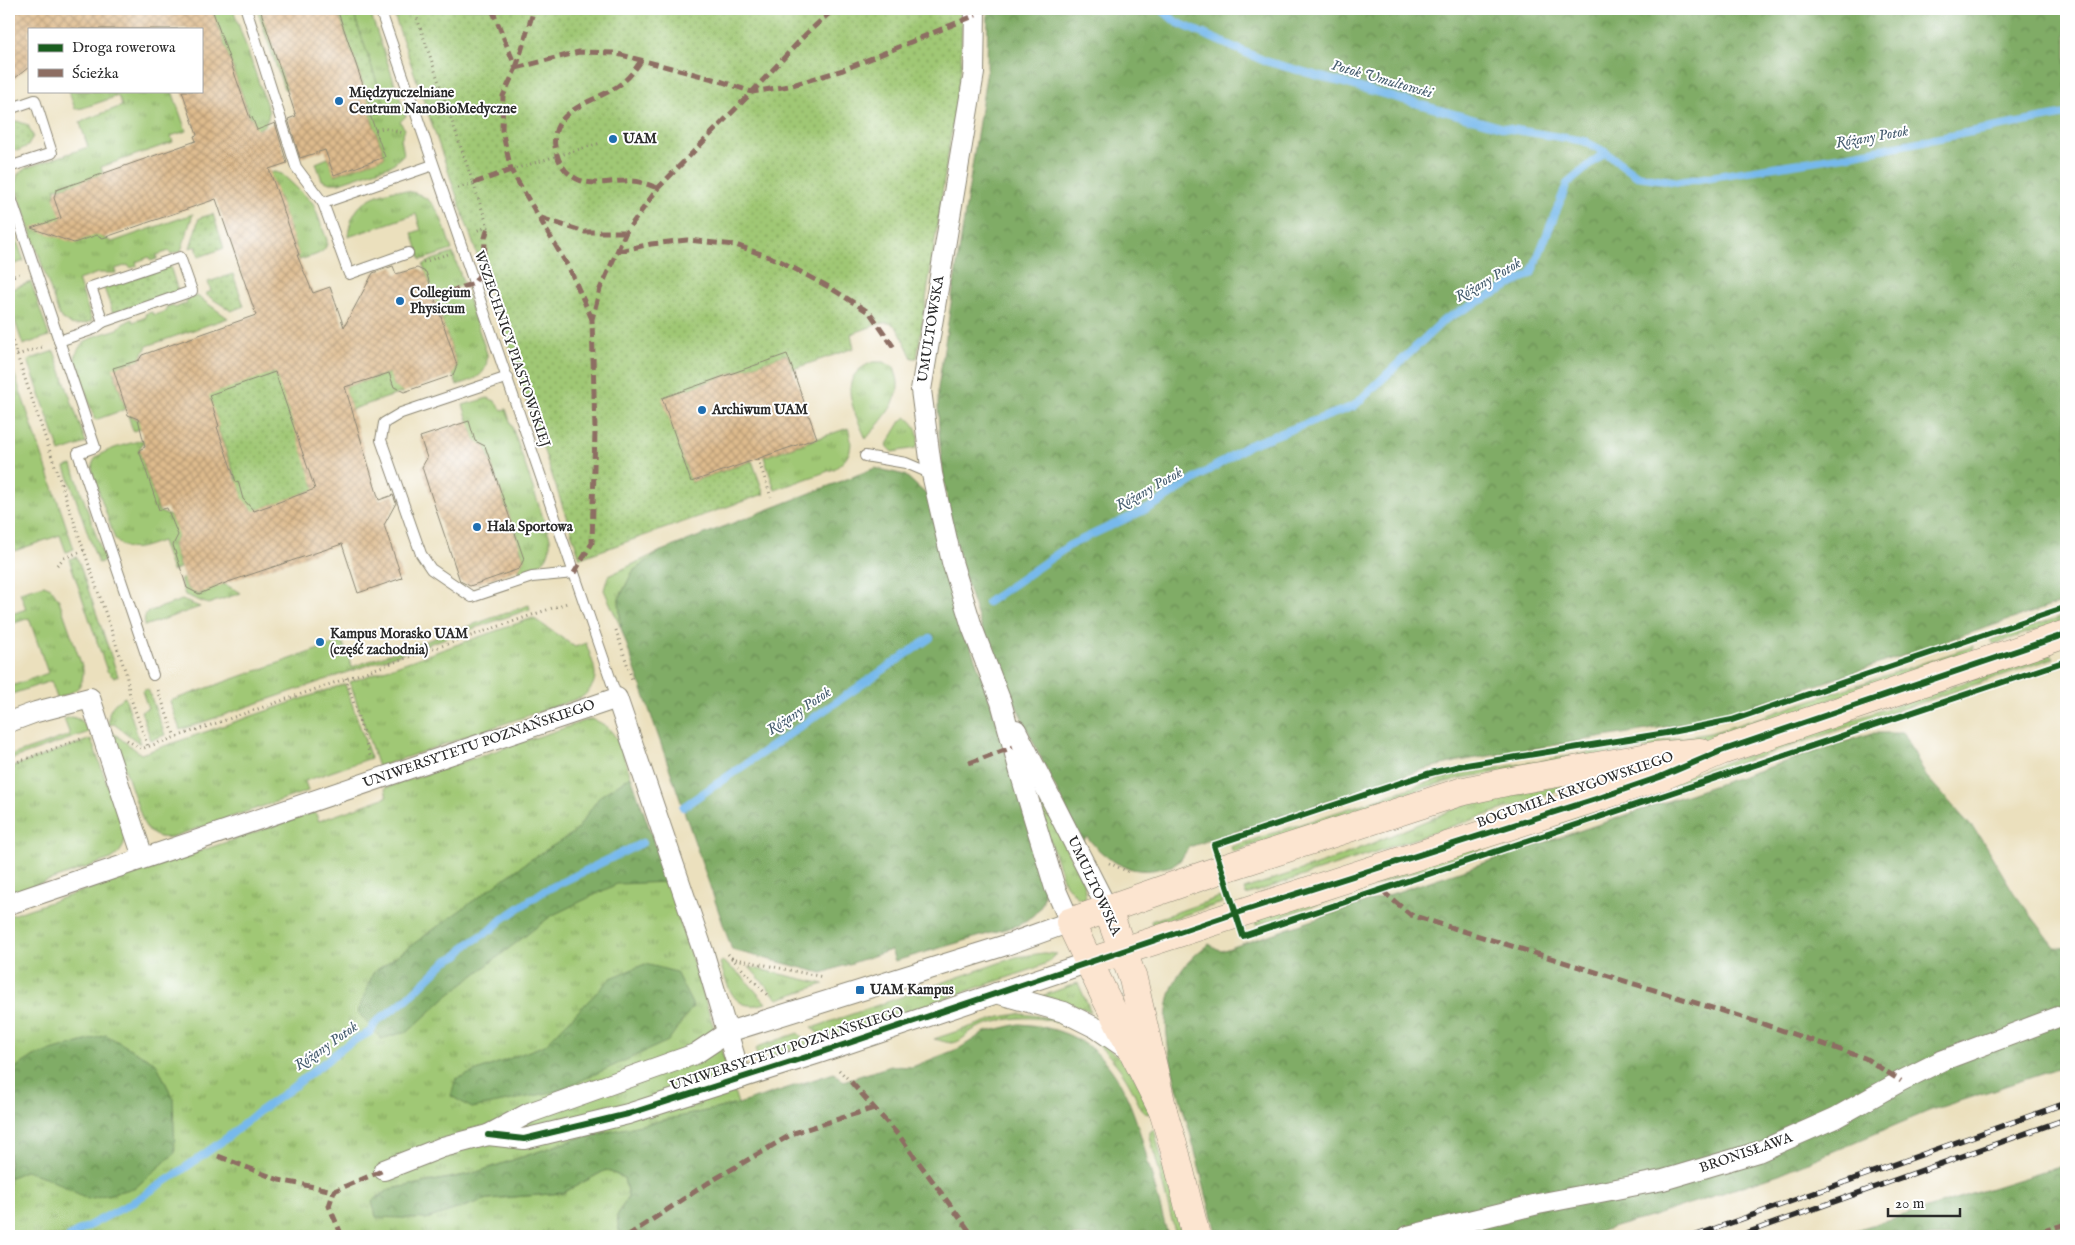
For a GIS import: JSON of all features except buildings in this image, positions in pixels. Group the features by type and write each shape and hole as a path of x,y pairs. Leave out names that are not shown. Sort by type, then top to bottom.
{"street":[{"name":"UMULTOWSKA","path":"975,9 974,73 921,390 932,474 952,562 972,627 1001,702 1055,888 1162,1111"},
{"name":"BOGUMIŁA KRYGOWSKIEGO","path":"1089,962 1610,794 1660,777 1721,750 2066,634"},
{"path":"9,722 36,712 90,698 143,857"},
{"name":"UNIWERSYTETU POZNAŃSKIEGO","path":"9,904 143,857 617,698 704,954 741,1078"},
{"name":"UMULTOWSKA","path":"1001,702 1035,764 1107,908 1133,979 1162,1111 1176,1155 1196,1236"},
{"name":"BOGUMIŁA KRYGOWSKIEGO","path":"1107,908 1460,792 1654,756 1721,750"},
{"name":"UNIWERSYTETU POZNAŃSKIEGO","path":"384,1170 443,1147 488,1135 529,1113 695,1054 728,1032 1006,945 1107,908"},
{"name":"UNIWERSYTETU POZNAŃSKIEGO","path":"488,1135 524,1139 628,1114 822,1052 1089,962"},
{"path":"996,993 1064,1012 1096,1028 1134,1054"},
{"name":"BRONISŁAWA","path":"1408,1236 1538,1204 1664,1180 1758,1152 1835,1118 1941,1061 2066,1014"}],"lane":[{"path":"246,9 296,167 323,203 349,274 408,253"},
{"name":"WSZECHNICY PIASTOWSKIEJ","path":"380,9 617,698"},
{"path":"9,109 34,100 52,153 9,167"},
{"path":"323,203 433,165"},
{"path":"9,192 95,448 78,453 152,675"},
{"path":"59,341 94,329 103,322 192,291 180,257 91,287 103,322"},
{"path":"508,377 401,413 384,423 381,440 421,554 431,569 472,597 532,577 574,573"},
{"path":"865,456 906,463 932,474"}],"path":[{"path":"414,9 488,227 458,236"},
{"path":"376,130 383,128 404,133"},
{"path":"511,170 600,143"},
{"path":"408,253 418,264 463,250"},
{"path":"9,332 128,678 130,696 148,747"},
{"path":"17,355 59,341"},
{"path":"758,459 771,497"},
{"path":"57,565 64,558 84,550"},
{"path":"9,765 111,729 141,749 148,747 532,614 584,598"},
{"path":"616,630 636,691"},
{"path":"152,675 175,737"},
{"path":"346,678 373,763"},
{"path":"1107,861 1119,869 1138,874"},
{"path":"727,954 785,1014"},
{"path":"731,958 821,978 830,975"},
{"path":"822,1052 850,1082"}],"green space":[{"path":"213,9 233,9 269,112 265,124 253,131 248,129 253,119 250,117 213,13 216,11"},
{"path":"257,9 265,9 261,11 287,89 284,89"},
{"path":"337,9 352,9 386,109 373,114"},
{"path":"352,9 369,9 406,116 400,122 405,129 401,139 404,154 392,165 339,183 330,183 322,180 316,163 328,158 335,175 385,157 370,115 386,109"},
{"path":"392,9 962,9 961,69 917,358 912,358 896,327 885,323 851,334 854,348 793,369 787,354 663,398 691,482 752,461 764,494 580,558"},
{"path":"988,9 2066,9 2066,601 1730,714 1707,720 1459,761 1425,769 1189,847 1180,860 1172,866 1140,870 1120,865 1102,853 1087,837 1082,841 1040,757 985,636 970,595 948,507 940,448 938,388 987,70"},
{"path":"69,92 172,92 186,131 171,136 173,142 101,167 103,174 84,180 79,189 69,184 69,186 55,188 54,198 94,233 112,242 193,214 181,251 171,254 169,251 157,255 157,259 151,261 149,257 136,262 137,266 130,268 128,265 115,269 116,273 98,273 78,280 92,321 78,325 67,322 59,315 15,185 18,174 26,168 88,147 80,123 122,106 118,96 75,109"},
{"path":"17,121 28,125 33,136 28,146 17,151 9,147 9,124"},
{"path":"275,172 282,174 313,203 327,240 325,249 318,254 299,260 296,246 288,231 291,230 287,221 285,221 279,196 277,196 273,186 276,185 265,177 267,173"},
{"path":"395,190 409,191 429,200 440,216 452,250 421,260 412,233 421,230 416,214 348,237 353,217 362,204 385,192"},
{"path":"213,214 224,248 199,257 196,246 190,248 199,218"},
{"path":"9,218 24,261 9,266"},
{"path":"453,253 464,285 433,295 423,265"},
{"path":"170,266 178,291 113,313 104,288"},
{"path":"233,274 244,306 231,311 205,294 211,291 208,282"},
{"path":"31,282 49,336 23,345 9,303 9,290"},
{"path":"465,289 487,354 487,361 483,372 479,376 457,385 453,375 457,365 435,300"},
{"path":"197,296 228,318 147,346 138,363 133,361 117,367 114,373 126,409 95,420 75,360 80,347 90,338 118,329 121,325 132,319 133,322 146,317 145,314 152,312 154,315 167,311 166,307 173,305 175,308 187,303 186,300"},
{"path":"54,351 86,443 60,452 28,360"},
{"path":"9,358 74,549 66,552 60,535 9,553"},
{"path":"873,362 883,362 894,367 898,381 897,391 891,406 866,439 853,406 850,385 854,376 861,368"},
{"path":"277,364 281,365 276,376 277,379 280,378 315,483 313,484 324,492 322,495 312,490 275,505 265,507 265,509 240,515 237,481 217,427 184,403 269,372 273,374"},
{"path":"389,373 404,392 350,410 350,403 342,388"},
{"path":"488,398 495,401 502,410 506,409 550,538 549,552 543,561 520,573 519,569 524,559 485,446 475,441 463,405"},
{"path":"128,415 139,421 166,420 133,431"},
{"path":"906,417 917,431 916,448 892,452 886,446 901,421"},
{"path":"848,428 851,440 850,451 840,465 834,469 775,490 764,457"},
{"path":"145,439 138,452 140,453 158,511 172,517 179,533 173,545 180,568 172,571 162,541 143,547 131,548 125,547 115,539 93,475 93,462 99,455 111,449"},
{"path":"72,465 105,561 98,563 65,467"},
{"path":"875,468 905,475 929,497 965,631 992,706 1044,878 1044,894 1043,901 1037,911 1019,925 895,961 891,950 822,973 732,950 621,628 619,599 633,571 661,551"},
{"path":"661,551 633,571 619,599 621,628 604,590 608,576"},
{"path":"77,557 118,676 113,677 107,671 69,559"},
{"path":"184,578 187,588 198,595 206,590 208,591 212,580 241,593 208,604 185,595 180,580"},
{"path":"44,585 51,588 59,600 83,669 82,681 77,689 57,698 51,681 9,695 9,687 48,673 29,618 9,625 9,615 26,609 20,592"},
{"path":"182,600 200,607 144,626 145,616 148,612"},
{"path":"529,605 530,609 180,730 170,701 342,641 352,667"},
{"path":"2066,615 2066,620 1994,644 1991,640"},
{"path":"533,618 575,647 586,643 595,672 595,678 589,691 582,697 378,767 350,682"},
{"path":"1974,646 1973,651 1736,732 1710,738 1461,778 1430,786 1233,852 1231,847 1429,782 1460,774 1710,733"},
{"path":"2050,654 2054,658 1256,925 1254,920"},
{"path":"345,684 371,758 305,781 308,791 172,837 159,837 152,833 144,824 112,732 141,754"},
{"path":"148,689 165,735 151,740 141,711 148,708 142,691"},
{"path":"125,697 140,743 114,724 109,725 111,708"},
{"path":"72,717 81,720 89,732 9,760 9,756 70,735 64,719"},
{"path":"591,719 609,729 620,746 658,853 724,1059 726,1058 725,1062 738,1104 577,1139 471,1174 390,1189 426,1219 488,1199 563,1193 606,1170 624,1178 628,1196 617,1216 620,1236 9,1236 9,916 315,812 319,821 387,797 385,788"},
{"path":"1871,733 1904,733 1926,776 1979,835 2014,893 2055,947 2066,948 2066,1066 1929,1111 1779,1174 1656,1215 1585,1236 1217,1236 1172,1068 1167,1032 1169,998 1175,981 1189,961 1202,949 1209,944 1221,951"},
{"path":"91,739 125,834 122,849 111,859 9,894 9,768"},
{"path":"1018,746 1084,884 1086,901 1077,897 1064,882"},
{"path":"631,776 668,882 617,884 551,916 446,997 409,1031 381,1039 358,1012 373,973 530,860 575,832 600,796"},
{"path":"1588,781 1246,895 1244,889 1334,859 1474,801"},
{"path":"1220,897 1222,903 1152,925 1151,921"},
{"path":"1044,953 1057,954 1047,963 1033,969 824,1039 812,1028 1016,957"},
{"path":"722,961 743,977 766,1003 746,1005 739,1002 726,982 720,963"},
{"path":"645,964 676,972 693,1006 668,1041 558,1091 472,1108 451,1096 456,1079 545,1045 611,978"},
{"path":"749,967 824,984 778,999"},
{"path":"1078,983 1091,1012 1067,1002 1042,996"},
{"path":"1018,1014 1035,1015 1068,1024 1099,1041 1124,1064 1135,1078 1150,1114 1144,1113 1141,1110 1132,1089 1120,1069 1105,1052 1088,1037 1068,1027 1047,1020 1024,1018 981,1026 956,1042 950,1043 934,1039 1000,1017"},
{"path":"1019,1024 1048,1028 1073,1037 1092,1049 1108,1066 1121,1085 1140,1131 1168,1236 620,1236 617,1216 628,1196 624,1178 606,1170 563,1193 488,1199 426,1219 376,1217 372,1201 390,1189 471,1174 576,1139 738,1104 834,1073 843,1081 891,1066 912,1067 960,1048 985,1032"},
{"path":"798,1033 809,1044 774,1055 759,1056 756,1053 756,1049 760,1046"},
{"path":"106,1035 156,1063 173,1098 175,1153 135,1188 88,1199 45,1177 25,1171 9,1178 9,1072 34,1056"},
{"path":"1154,1129 1182,1236 1176,1236 1150,1136 1150,1132"},
{"path":"2066,1165 2066,1236 1836,1236"}],"waterway":[{"name":"Potok Umultowski","path":"1161,9 1176,22 1265,61 1504,128 1584,141 1605,152"},
{"name":"Różany Potok","path":"988,602 1070,545 1151,507 1249,445 1354,406 1444,320 1531,274 1567,184 1605,152 1637,176 1679,182 1850,155 2066,114"},
{"name":"Różany Potok","path":"683,807 930,638"},
{"name":"Różany Potok","path":"70,1236 135,1201 228,1137 348,1044 370,1032 376,1022 407,999 446,961 458,955 467,945 492,929 501,920 544,891 642,843"}],"railway":[{"path":"1694,1236 2066,1103"},
{"path":"1738,1236 2066,1119"}],"marked path":[{"path":"492,9 516,68 503,96 502,130 511,170 570,270 592,319"},
{"path":"516,68 534,9"},
{"path":"574,573 592,543 595,431 592,319 600,289 626,232 658,188 806,34 834,9"},
{"path":"516,68 579,52 614,53 717,80 752,92 789,86 843,70 976,15"},
{"path":"641,61 625,81 583,104 563,119 557,128 554,140 557,155 565,170 579,180 596,183 634,181 658,188"},
{"path":"474,183 511,170"},
{"path":"541,218 585,232 626,232"},
{"path":"434,297 474,283 484,268 485,238 488,227"},
{"path":"619,251 651,244 687,240 736,245 780,261 829,287 870,313 895,349"},
{"path":"969,763 1013,747"},
{"path":"1383,890 1411,915 1748,1019 1865,1058 1901,1081"},
{"path":"851,1082 900,1137 973,1236"},
{"path":"627,1236 708,1183 794,1133 874,1108"},
{"path":"218,1156 279,1180 334,1191"},
{"path":"342,1236 329,1206 334,1191 384,1170"},
{"path":"2027,1236 2066,1224"}],"cycle path":[{"path":"2066,607 1732,720 1666,733 1460,766 1427,774 1214,845 1243,936 2066,661"},
{"path":"488,1135 524,1139 628,1114 822,1052 1236,913 1602,797 1660,777 1721,751 2066,634"}],"place":[{"name":"Międzyuczelniane Centrum NanoBioMedyczne","path":"339,101"},
{"name":"UAM","path":"613,139"},
{"name":"Collegium Physicum","path":"400,301"},
{"name":"Archiwum UAM","path":"702,410"},
{"name":"Hala Sportowa","path":"477,527"},
{"name":"Kampus Morasko UAM (część zachodnia)","path":"320,642"},
{"name":"UAM Kampus","path":"860,990"}]}
